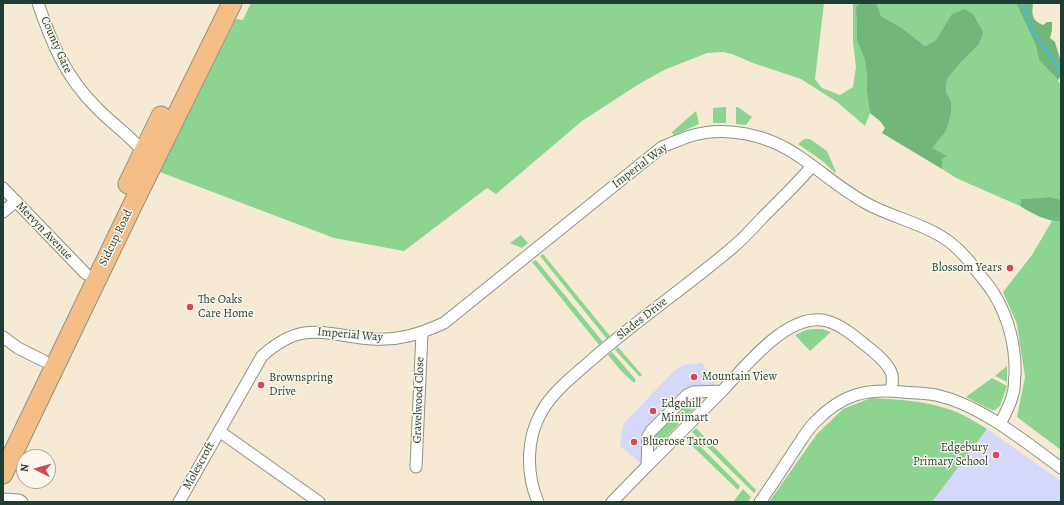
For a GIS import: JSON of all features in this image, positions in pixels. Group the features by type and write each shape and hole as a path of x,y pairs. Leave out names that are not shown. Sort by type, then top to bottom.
{"highway":[{"name":"Sidcup Road","path":"3,447 143,152 219,3"},
{"name":"Sidcup Road","path":"3,474 120,229 232,3"}],"street":[{"name":"County Gate","path":"38,3 55,47 72,79 95,107 129,135 143,152"},
{"name":"Imperial Way","path":"219,430 262,356 282,340 296,334 308,332 324,332 372,339 399,338 422,333 444,323 662,147 691,135 706,132 743,133 759,137 781,146 799,156 831,181 863,202 879,210 922,226 940,235 960,250 969,259 995,295 1012,338 1015,362 1014,392 1000,424"},
{"path":"129,135 143,138 152,135"},
{"name":"Slades Drive","path":"538,502 531,479 529,465 530,449 536,424 547,403 566,383 608,345 734,248 800,181 812,166"},
{"name":"Mervyn Avenue","path":"3,188 86,274"},
{"path":"3,212 16,201"},
{"path":"612,502 758,353 775,338 793,326 815,320 827,321 838,325 874,352 888,368 892,376 891,391"},
{"name":"Gravelwood Close","path":"416,467 422,333"},
{"path":"3,337 18,348 44,361"},
{"path":"647,466 648,436 651,431 687,395 693,392 722,391"},
{"path":"760,502 815,422 832,407 850,396 870,391 891,391 936,395 978,411 1000,424 1061,468"},
{"path":"219,430 319,502"},
{"name":"Molescroft","path":"179,502 219,430"},
{"path":"3,499 18,500 22,502"}],"shaded area":[{"path":"702,363 717,387 688,391 645,433 642,464 620,446 623,426 674,371 684,365"},
{"name":"Edgebury Primary School","path":"987,429 1061,481 1061,502 932,502"}],"green space":[{"path":"251,3 824,3 815,79 822,88 840,95 853,87 856,67 853,42 853,3 860,3 856,7 857,41 865,60 870,113 865,126 837,102 801,79 753,63 732,54 723,52 707,53 664,70 639,84 582,121 496,194 487,188 404,251 334,238 160,172 236,19 243,20"},
{"path":"860,3 876,3 881,16 902,28 925,46 936,40 951,15 964,9 973,14 983,32 979,44 947,79 946,92 951,101 951,113 946,131 932,148 947,156 942,159 942,169 882,133 885,128 880,121 870,113 865,60 857,41 856,7"},
{"path":"876,3 1016,3 1036,46 1039,60 1058,80 1061,87 1061,200 1050,197 1021,199 1020,206 956,178 942,169 942,159 945,157 931,148 946,131 951,101 946,92 947,79 962,61 951,15 936,40 925,46 902,28 881,16"},
{"path":"1016,3 1033,3 1033,16 1036,21 1043,25 1047,22 1052,22 1050,38 1055,42 1061,62 1061,76 1058,80 1039,60 1036,46"},
{"path":"726,107 726,123 713,123 713,108"},
{"path":"736,107 752,117 746,125 736,124"},
{"path":"696,111 699,124 674,135 672,132"},
{"path":"804,139 810,139 827,151 836,172 835,173 824,162 798,144"},
{"path":"1050,197 1061,200 1061,222 1040,217 1020,206 1021,199"},
{"path":"1052,221 1061,222 1061,450 1017,417 1025,377 1017,324 1003,292 1032,255"},
{"path":"521,235 528,243 522,248 510,243"},
{"path":"543,254 610,336 607,339 540,256"},
{"path":"536,260 603,342 599,345 532,262"},
{"path":"822,329 831,332 810,351 795,335 806,330"},
{"path":"618,347 642,375 640,377 615,350"},
{"path":"612,352 636,380 634,383 622,372 608,355"},
{"path":"1007,366 1007,382 995,376"},
{"path":"992,378 1007,386 1000,406 995,410 991,410 966,397"},
{"path":"696,396 700,397 701,402 681,422 673,414 688,399"},
{"path":"871,398 930,404 952,410 987,429 932,502 769,502 817,434 843,409"},
{"path":"671,416 679,424 658,445 655,444 654,436 656,432"},
{"path":"696,428 756,490 754,493 692,432"},
{"path":"689,435 740,486 738,490 685,439"},
{"path":"743,489 751,497 748,502 733,502"}],"waterway":[{"path":"1023,3 1026,17 1035,35 1053,59 1061,76"}],"place":[{"name":"Blossom Years","path":"1010,268"},
{"name":"The Oaks Care Home","path":"190,307"},
{"name":"Mountain View","path":"694,377"},
{"name":"Brownspring Drive","path":"261,385"},
{"name":"Edgehill Minimart","path":"653,411"},
{"name":"Bluerose Tattoo","path":"634,442"},
{"name":"Edgebury Primary School","path":"996,455"}]}
